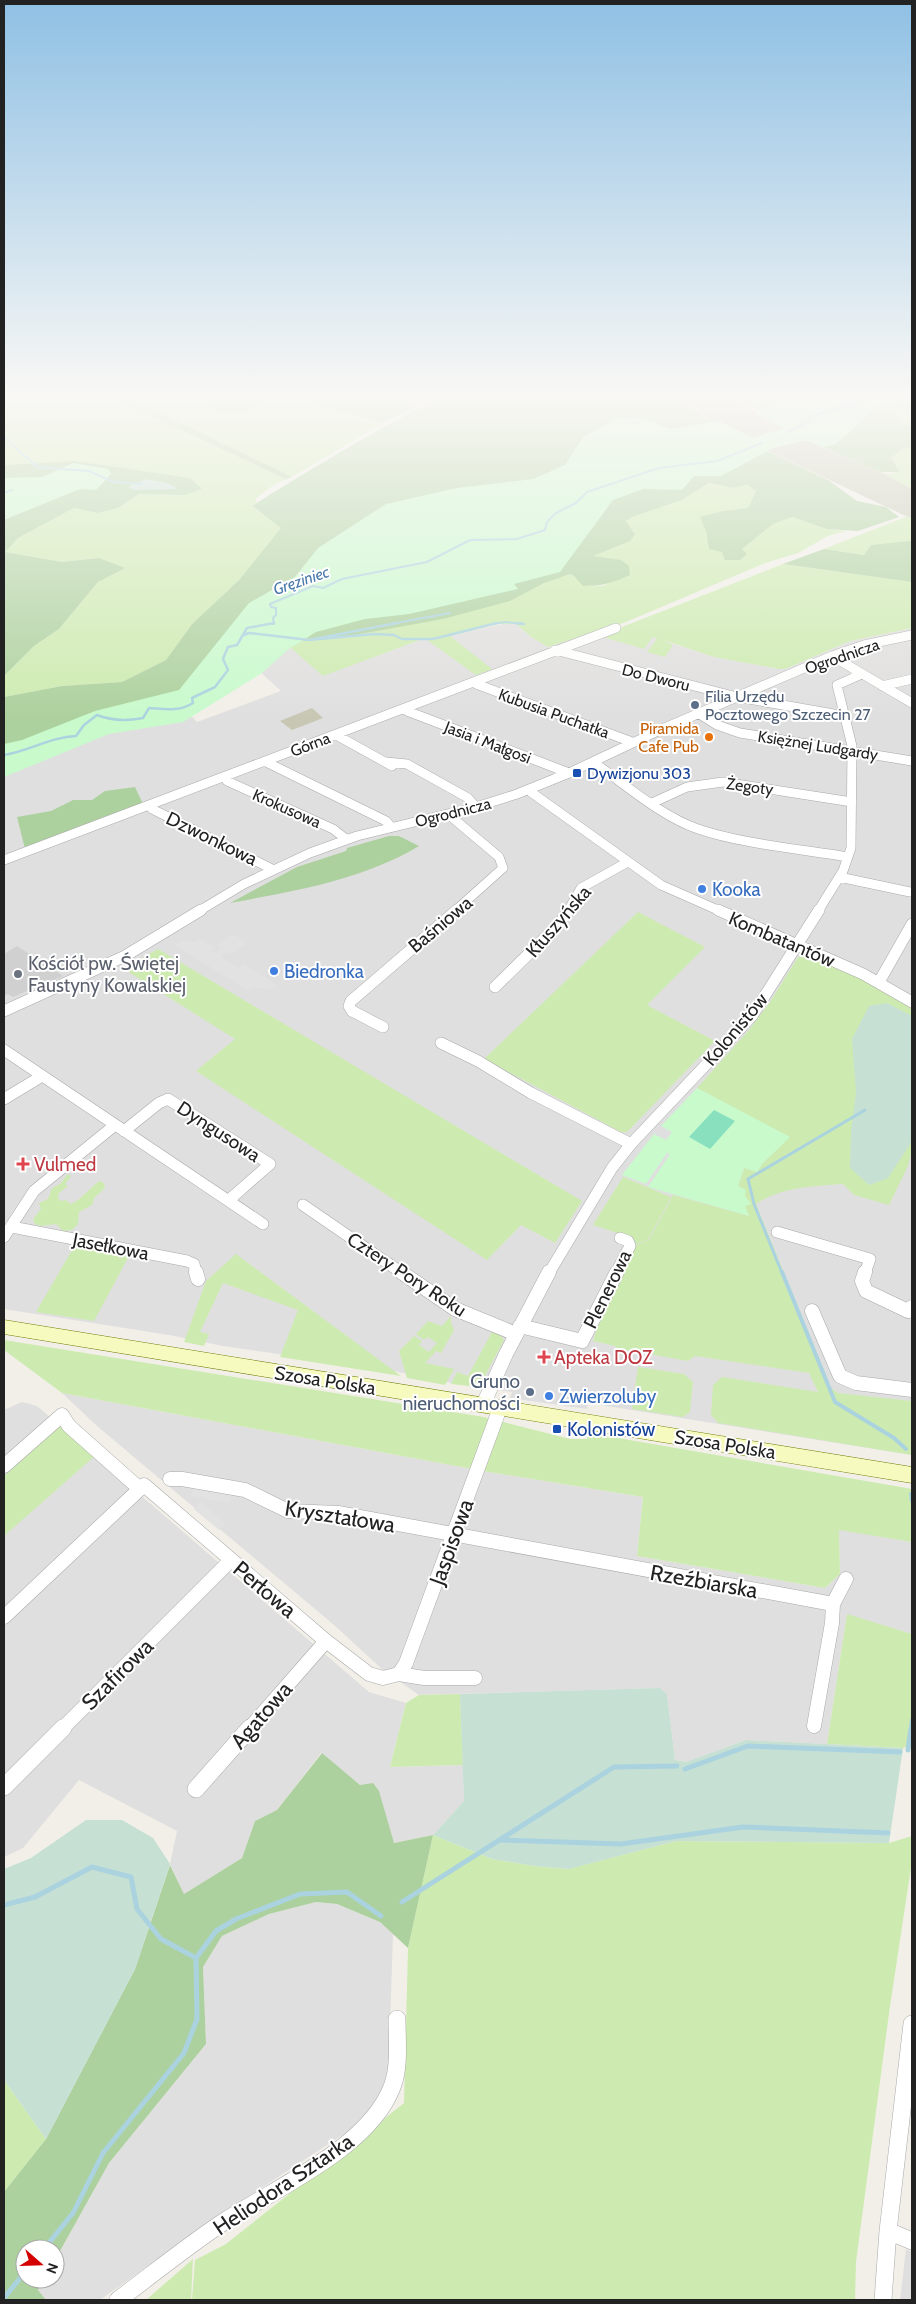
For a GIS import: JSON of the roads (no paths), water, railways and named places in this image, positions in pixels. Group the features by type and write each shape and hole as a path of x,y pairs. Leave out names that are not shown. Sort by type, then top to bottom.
{"street":[{"name":"Górna","path":"4,860 142,810 616,628"},
{"name":"Ogrodnicza","path":"4,1011 125,956 272,869 346,839 476,807 528,790 593,762 632,742 832,656 856,647 912,634"},
{"name":"Do Dworu","path":"555,650 737,697 845,716"},
{"path":"832,656 912,702"},
{"name":"Kolonistów","path":"483,1405 518,1330 566,1243 612,1168 631,1144 752,1016 840,877 848,857 852,835 852,751 838,685 862,674"},
{"path":"882,686 912,679"},
{"name":"Kubusia Puchatka","path":"476,684 632,742"},
{"name":"Jasia i Małgosi","path":"407,711 569,773"},
{"name":"Księżnej Ludgardy","path":"698,713 717,725 735,732 912,760"},
{"path":"338,736 386,762 405,763 415,768 468,798 476,807"},
{"path":"593,762 684,824 711,833 848,857"},
{"path":"268,763 386,821 391,827"},
{"name":"Krokusowa","path":"226,781 332,829 346,839"},
{"name":"Żegoty","path":"652,803 687,787 716,782 736,783 852,802"},
{"name":"Kombatantów","path":"528,790 626,862 677,894 879,982 912,1002"},
{"name":"Dzwonkowa","path":"152,809 202,835 217,839 272,869"},
{"name":"Baśniowa","path":"383,1027 352,1011 349,1006 351,1001 494,878 502,868 499,857 448,814"},
{"name":"Kłuszyńska","path":"495,987 558,925 573,905 581,888 626,862"},
{"path":"840,877 910,892"},
{"path":"879,982 912,924"},
{"path":"440,1043 484,1064 531,1093 631,1144"},
{"path":"4,1050 264,1224"},
{"path":"4,1099 42,1076"},
{"name":"Dyngusowa","path":"120,1128 159,1102 168,1099 270,1164 228,1200"},
{"path":"4,1238 34,1191 120,1128"},
{"name":"Cztery Pory Roku","path":"303,1205 455,1309 518,1330"},
{"name":"Jasełkowa","path":"12,1227 187,1261 194,1264 198,1279"},
{"path":"777,1232 870,1259 862,1281 866,1291 911,1313"},
{"name":"Plenerowa","path":"518,1330 582,1341 630,1246 628,1241 620,1238"},
{"path":"812,1311 840,1376 856,1383 912,1390"},
{"name":"Szosa Polska","path":"4,1327 912,1475"},
{"name":"Jaspisowa","path":"399,1674 406,1663 500,1408"},
{"name":"Perłowa","path":"4,1466 62,1415 69,1426 140,1489 144,1485 326,1641 369,1674 383,1678 399,1674 424,1678 474,1678"},
{"name":"Kryształowa","path":"170,1479 182,1479 245,1490 288,1511 338,1512 454,1536"},
{"path":"4,1617 140,1489"},
{"name":"Rzeźbiarska","path":"454,1536 833,1604"},
{"name":"Szafirowa","path":"4,1787 231,1560"},
{"path":"814,1726 832,1623 833,1604 846,1579"},
{"name":"Agatowa","path":"196,1789 326,1641"},
{"name":"Heliodora Sztarka","path":"118,2300 222,2223 331,2157 376,2116 392,2088 396,2074 397,2018"},
{"path":"883,2300 888,2231 912,2024"},
{"path":"888,2231 912,2241"}],"waterway":[{"name":"Gręziniec","path":"274,623 273,618 276,615 276,608 271,607 270,604 313,586 323,588 342,579 427,562 470,540 517,539 545,530 547,522 556,513 575,504"},
{"path":"391,624 450,613"},
{"path":"494,624 506,622 524,624 516,623"},
{"name":"Gręziniec","path":"4,755 58,739 76,736 84,725 97,715 120,720 131,720 143,718 149,708 172,709 188,706 193,703 192,698 215,687 228,670 223,659 228,647 237,645 247,628 274,623"},
{"path":"309,640 397,623"},
{"path":"309,640 374,634 394,635 402,639 433,639 494,624"},
{"path":"244,635 249,633 309,640"},
{"path":"782,1273 754,1204 748,1179 865,1110"},
{"path":"782,1272 835,1402 894,1438 906,1449"},
{"path":"911,1494 912,1501"},
{"path":"911,1729 912,1720"},
{"path":"908,1750 911,1728"},
{"path":"685,1769 748,1746 900,1752"},
{"path":"402,1902 614,1767 677,1766"},
{"path":"502,1840 621,1844 743,1827 888,1833"},
{"path":"4,1905 35,1897 92,1867 131,1877 137,1909 161,1939 196,1958"},
{"path":"196,1958 216,1931 236,1919 300,1894 347,1892 381,1916"},
{"path":"52,2239 73,2213 103,2153 184,2053 197,2019 196,1958"},
{"path":"4,2298 15,2284"}],"place":[{"name":"Filia Urzędu Pocztowego Szczecin 27","path":"695,705"},
{"name":"Piramida Cafe Pub","path":"709,737"},
{"name":"Dywizjonu 303","path":"577,773"},
{"name":"Kooka","path":"702,889"},
{"name":"Biedronka","path":"274,971"},
{"name":"Kościół pw. Świętej Faustyny Kowalskiej","path":"18,974"},
{"name":"Vulmed","path":"23,1164"},
{"name":"Apteka DOZ","path":"544,1357"},
{"name":"Gruno nieruchomości","path":"530,1392"},
{"name":"Zwierzoluby","path":"549,1396"},
{"name":"Kolonistów","path":"557,1429"}]}
